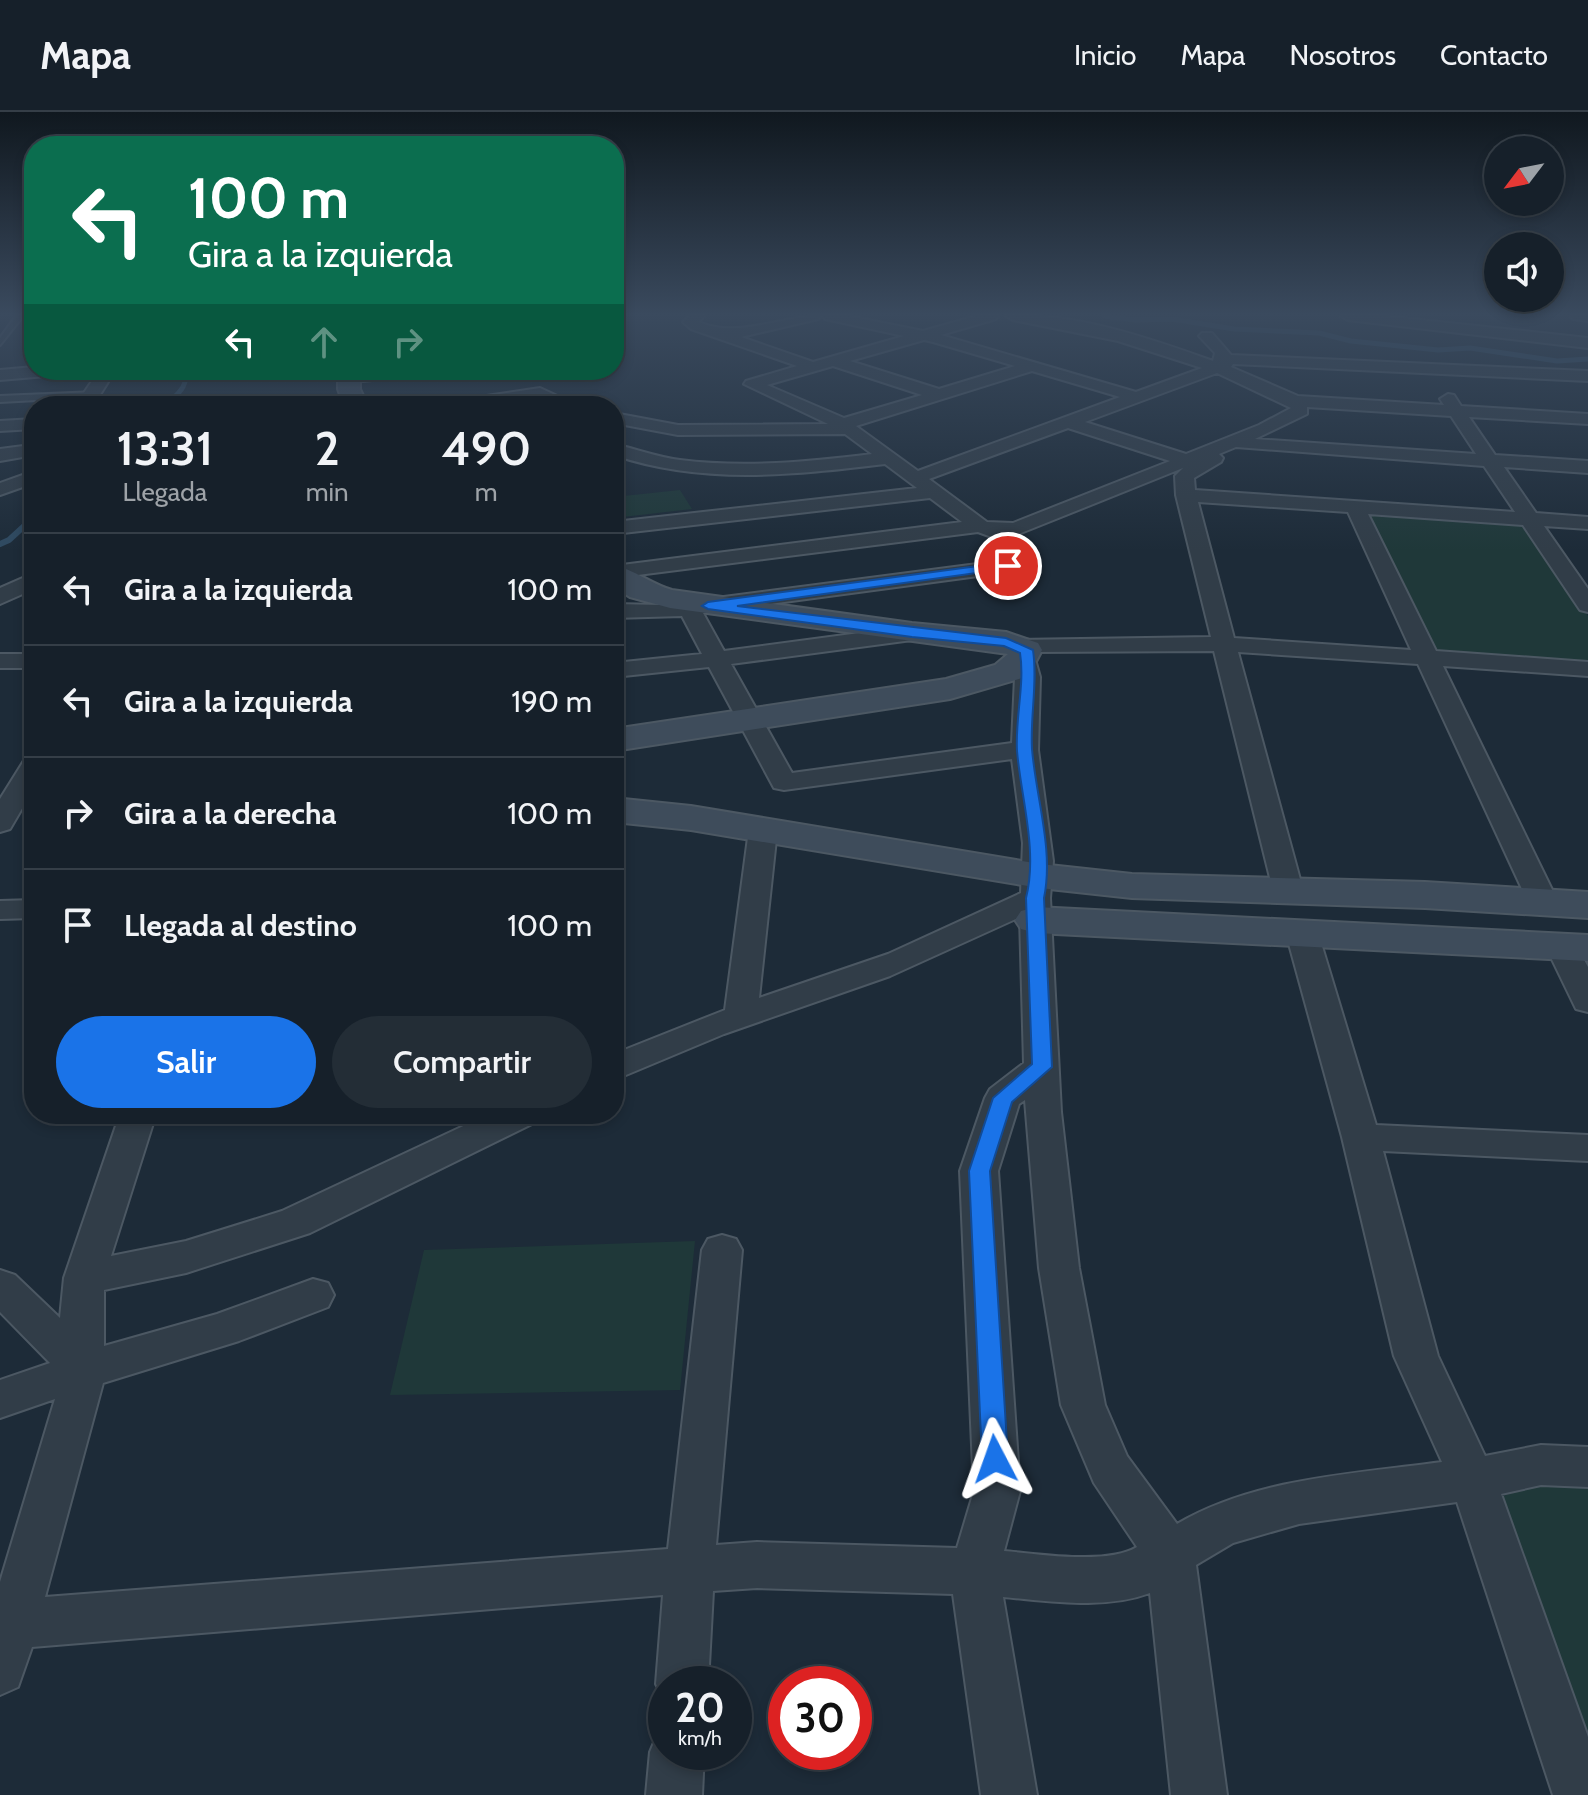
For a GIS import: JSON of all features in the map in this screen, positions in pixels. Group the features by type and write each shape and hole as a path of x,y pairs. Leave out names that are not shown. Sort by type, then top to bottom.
{"street":[{"path":"775,395 846,427 989,530 1016,529 1298,413 1301,406 1283,395"},
{"path":"624,420 678,430 846,427 940,395"},
{"path":"1129,395 1137,397"},
{"path":"915,478 1143,395"},
{"path":"1445,395 1584,595"},
{"path":"1295,401 1588,419"},
{"path":"1067,422 1183,459"},
{"path":"0,426 24,425"},
{"path":"1265,429 1187,473 1184,479 1186,495 1295,913 1361,1137 1416,1356 1473,1479 1581,1795"},
{"path":"1243,444 1588,467"},
{"path":"0,455 24,451"},
{"path":"624,452 657,460 746,470 888,458"},
{"path":"0,489 24,481"},
{"path":"624,527 934,492"},
{"path":"1186,495 1588,523"},
{"path":"0,511 24,499"},
{"path":"1355,507 1543,902"},
{"path":"624,572 980,526"},
{"path":"624,611 699,607 1008,566"},
{"path":"624,581 654,596 699,607 912,633 1022,651 1226,644 1588,669"},
{"path":"0,597 24,585"},
{"path":"699,607 716,659 784,782 1025,749"},
{"path":"624,669 912,633"},
{"path":"624,738 950,689 1007,672 1022,651"},
{"path":"1022,651 1030,672 1025,687 1025,749 1037,898 1043,1112 1059,1268 1083,1405 1110,1469 1170,1554 1199,1795"},
{"path":"0,661 24,661"},
{"path":"0,823 20,773"},
{"path":"624,811 763,830 845,846 1037,898 1295,913 1575,948 1588,1001"},
{"path":"741,1014 763,830"},
{"path":"1295,913 1425,895 1588,905"},
{"path":"624,1063 650,1049 741,1014 875,970 941,944 1037,898"},
{"path":"0,910 24,909"},
{"path":"1009,1795 974,1572 997,1491 979,1171 1003,1098 1042,1067"},
{"path":"0,1669 85,1370 81,1321 84,1278 135,1124"},
{"path":"84,1278 186,1257 296,1222 500,1124"},
{"path":"1361,1137 1588,1148"},
{"path":"683,1666 722,1250"},
{"path":"0,1286 85,1370"},
{"path":"6,1406 85,1370 224,1329 313,1295"},
{"path":"14,1624 757,1565 974,1572 1072,1579 1133,1576 1221,1524 1299,1503 1473,1479 1541,1465 1588,1467"},
{"path":"674,1795 676,1770"}],"lane":[{"path":"0,399 24,399"}],"green space":[{"path":"680,490 692,509 624,517 624,496"},
{"path":"1372,513 1509,519 1529,527 1588,616 1588,666 1433,651 1367,516"},
{"path":"695,1241 680,1390 390,1395 424,1250"},
{"path":"1588,1481 1588,1745 1496,1498 1551,1482"}],"waterway":[{"path":"0,544 24,526"}],"route":[{"path":"995,1459 979,1171 1003,1098 1042,1067 1035,898 1040,876 1025,749 1025,687 1030,672 1026,650 1006,642 708,606 1008,566"}]}
